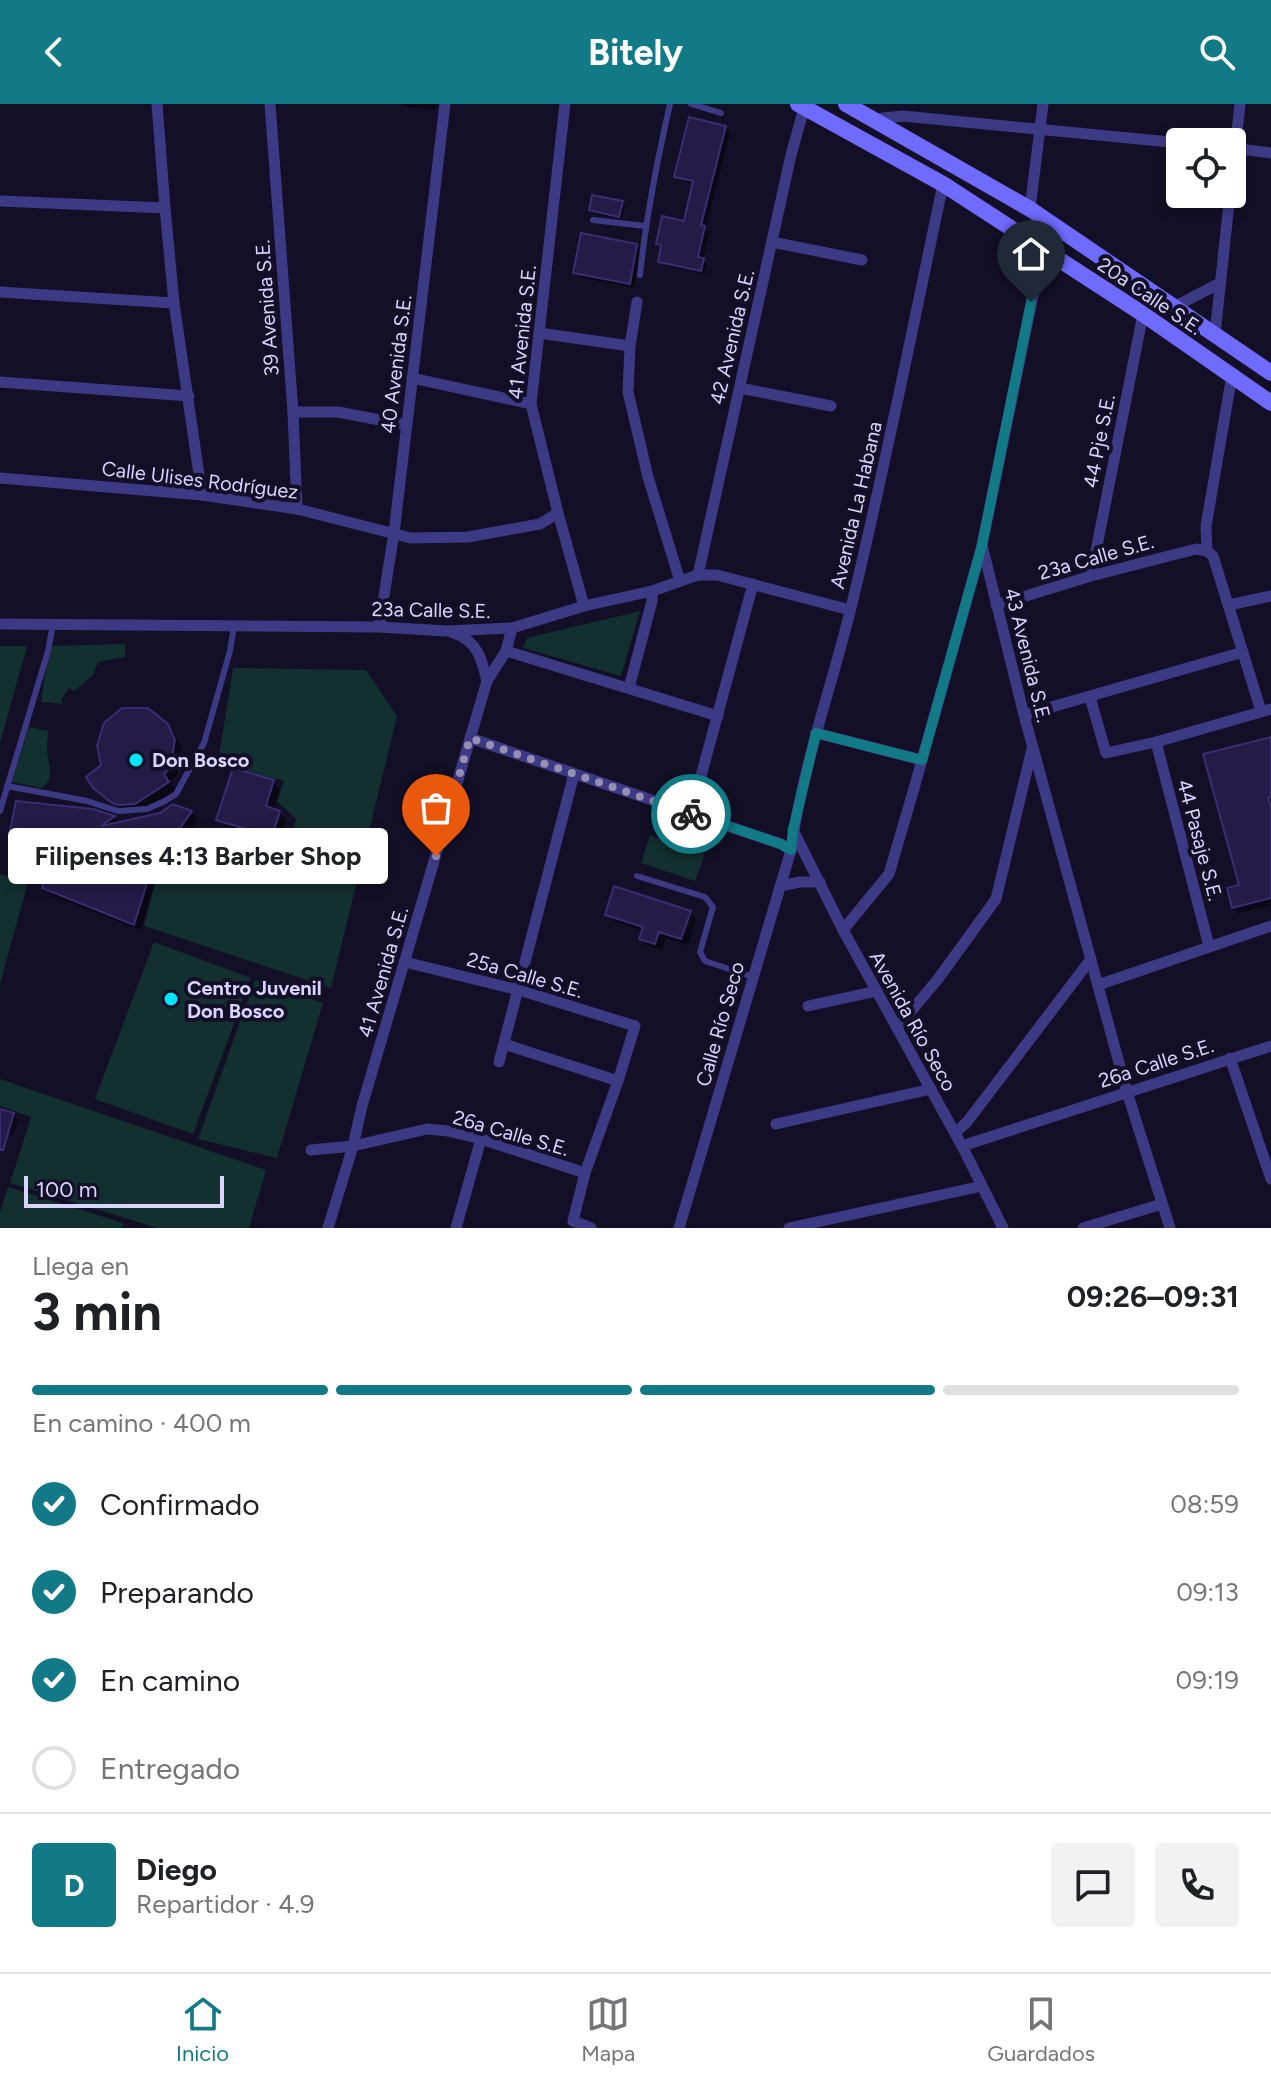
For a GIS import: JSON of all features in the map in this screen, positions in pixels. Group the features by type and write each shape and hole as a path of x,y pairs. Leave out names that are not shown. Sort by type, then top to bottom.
{"street":[{"path":"157,104 174,303 202,495"},
{"name":"39 Avenida S.E.","path":"270,104 293,412 297,509"},
{"name":"40 Avenida S.E.","path":"379,627 394,533 445,104"},
{"name":"41 Avenida S.E.","path":"565,104 531,404 584,606"},
{"name":"20a Calle S.E.","path":"846,104 1030,209 1268,367"},
{"path":"1030,209 1043,104"},
{"path":"1237,128 1240,104"},
{"name":"20a Calle S.E.","path":"801,106 943,184 1143,314 1271,403"},
{"name":"42 Avenida S.E.","path":"698,575 801,106"},
{"path":"874,119 903,116 1166,141"},
{"path":"1246,150 1271,153"},
{"name":"Avenida La Habana","path":"793,830 886,455 943,184"},
{"path":"0,201 165,208"},
{"path":"1215,334 1228,208"},
{"name":"43 Avenida S.E.","path":"1048,222 982,545 1024,715 1127,1092 1170,1228"},
{"path":"772,242 862,260"},
{"path":"1174,307 1220,283"},
{"path":"0,292 174,303"},
{"path":"637,302 630,346 628,392 648,477 680,581"},
{"name":"44 Pje S.E.","path":"1091,576 1143,314"},
{"path":"539,333 630,346"},
{"path":"1090,697 1106,753 1266,710 1243,652 1213,556 1207,551 1206,526 1232,375"},
{"path":"412,378 531,404"},
{"path":"0,382 189,396"},
{"path":"740,388 831,406"},
{"path":"293,412 338,412 406,425"},
{"name":"Calle Ulises Rodríguez","path":"0,478 202,495 297,509 411,538 468,537 540,524 558,513"},
{"path":"843,930 889,874 982,545"},
{"name":"23a Calle S.E.","path":"996,605 1196,549 1207,551"},
{"name":"23a Calle S.E.","path":"0,624 379,627 447,631 512,628 584,606 652,591 698,575 717,575 850,610"},
{"path":"691,813 753,584"},
{"path":"629,688 652,591"},
{"path":"1229,605 1271,596"},
{"name":"41 Avenida S.E.","path":"332,1227 362,1106 487,681 506,651 512,628"},
{"path":"447,631 462,636 473,645 481,657 487,681"},
{"path":"506,651 718,716"},
{"path":"1024,715 1243,652"},
{"path":"816,733 922,760"},
{"path":"470,738 791,850"},
{"name":"44 Pasaje S.E.","path":"1156,742 1209,946"},
{"path":"897,1028 938,979 996,899 1033,745"},
{"path":"499,1062 574,774"},
{"name":"Calle Río Seco","path":"679,1228 791,850 793,830"},
{"name":"Avenida Río Seco","path":"793,830 843,930 962,1146 1003,1228"},
{"path":"780,886 820,882"},
{"path":"1098,985 1271,926"},
{"path":"955,1133 967,1122 1091,959"},
{"name":"25a Calle S.E.","path":"405,962 519,990 635,1026 618,1081"},
{"path":"808,1006 877,991"},
{"path":"504,1044 618,1081 585,1173"},
{"name":"26a Calle S.E.","path":"962,1146 1271,1046"},
{"path":"1230,1058 1271,1179"},
{"path":"776,1124 931,1089"},
{"name":"26a Calle S.E.","path":"311,1150 353,1146 427,1129 481,1139 585,1173 572,1225 591,1228"},
{"path":"456,1228 481,1139"},
{"path":"789,1228 982,1186"},
{"path":"1083,1228 1162,1204"}],"lane":[{"path":"640,275 645,226 670,104"},
{"path":"691,104 721,113"},
{"path":"593,220 645,226"},
{"path":"0,811 48,651 53,624"},
{"path":"7,786 87,801 118,811 147,809 176,794 204,743 234,626"},
{"path":"637,876 705,897 713,907 700,952 705,961 753,977"}],"green space":[{"path":"640,611 621,676 523,648 527,638"},
{"path":"125,644 125,657 98,662 93,675 74,691 69,688 61,699 63,704 41,702 49,646"},
{"path":"0,646 27,646 0,743"},
{"path":"233,668 366,670 397,716 331,988 144,926 156,878 196,829 284,863 296,819 277,801 284,781 218,763"},
{"path":"29,727 48,731 50,774 42,788 12,782"},
{"path":"650,835 705,854 695,881 641,863"},
{"path":"0,874 28,882 0,984"},
{"path":"154,942 251,978 193,1134 95,1099"},
{"path":"255,980 323,1003 277,1158 198,1139"},
{"path":"0,1079 266,1170 249,1228 158,1228 10,1183 31,1117 0,1106"},
{"path":"8,1187 123,1223 121,1228 0,1228 0,1212"}],"building":[{"path":"689,117 726,126 701,225 705,226 698,257 704,258 701,271 658,262 661,245 656,244 662,216 684,221 693,181 674,177"},
{"path":"592,195 623,201 619,217 589,210"},
{"path":"581,233 637,244 630,284 573,273"},
{"name":"Don Bosco","path":"122,708 148,708 168,724 175,740 170,769 164,774 169,782 135,804 119,805 93,788 86,777 101,765 97,746 104,723"},
{"path":"1271,737 1271,797 1268,798 1271,807 1271,898 1232,908 1227,888 1239,885 1203,754"},
{"path":"233,768 274,780 266,806 280,811 272,837 216,820"},
{"path":"16,801 93,809 115,816 101,826 160,813 173,804 192,811 151,870 134,925 42,888 59,841 9,835"},
{"path":"614,886 691,911 681,939 659,932 655,944 639,939 643,927 605,915"},
{"path":"0,1109 14,1113 3,1150 0,1150"}],"way so far":[{"path":"436,856 470,738 691,814"}],"place":[{"name":"Don Bosco","path":"136,760"},
{"name":"Filipenses 4:13 Barber Shop","path":"436,856"},
{"name":"Centro Juvenil Don Bosco","path":"171,999"}],"route":[{"path":"691,814 791,850 816,733 922,760 982,545 1031,302"}]}
